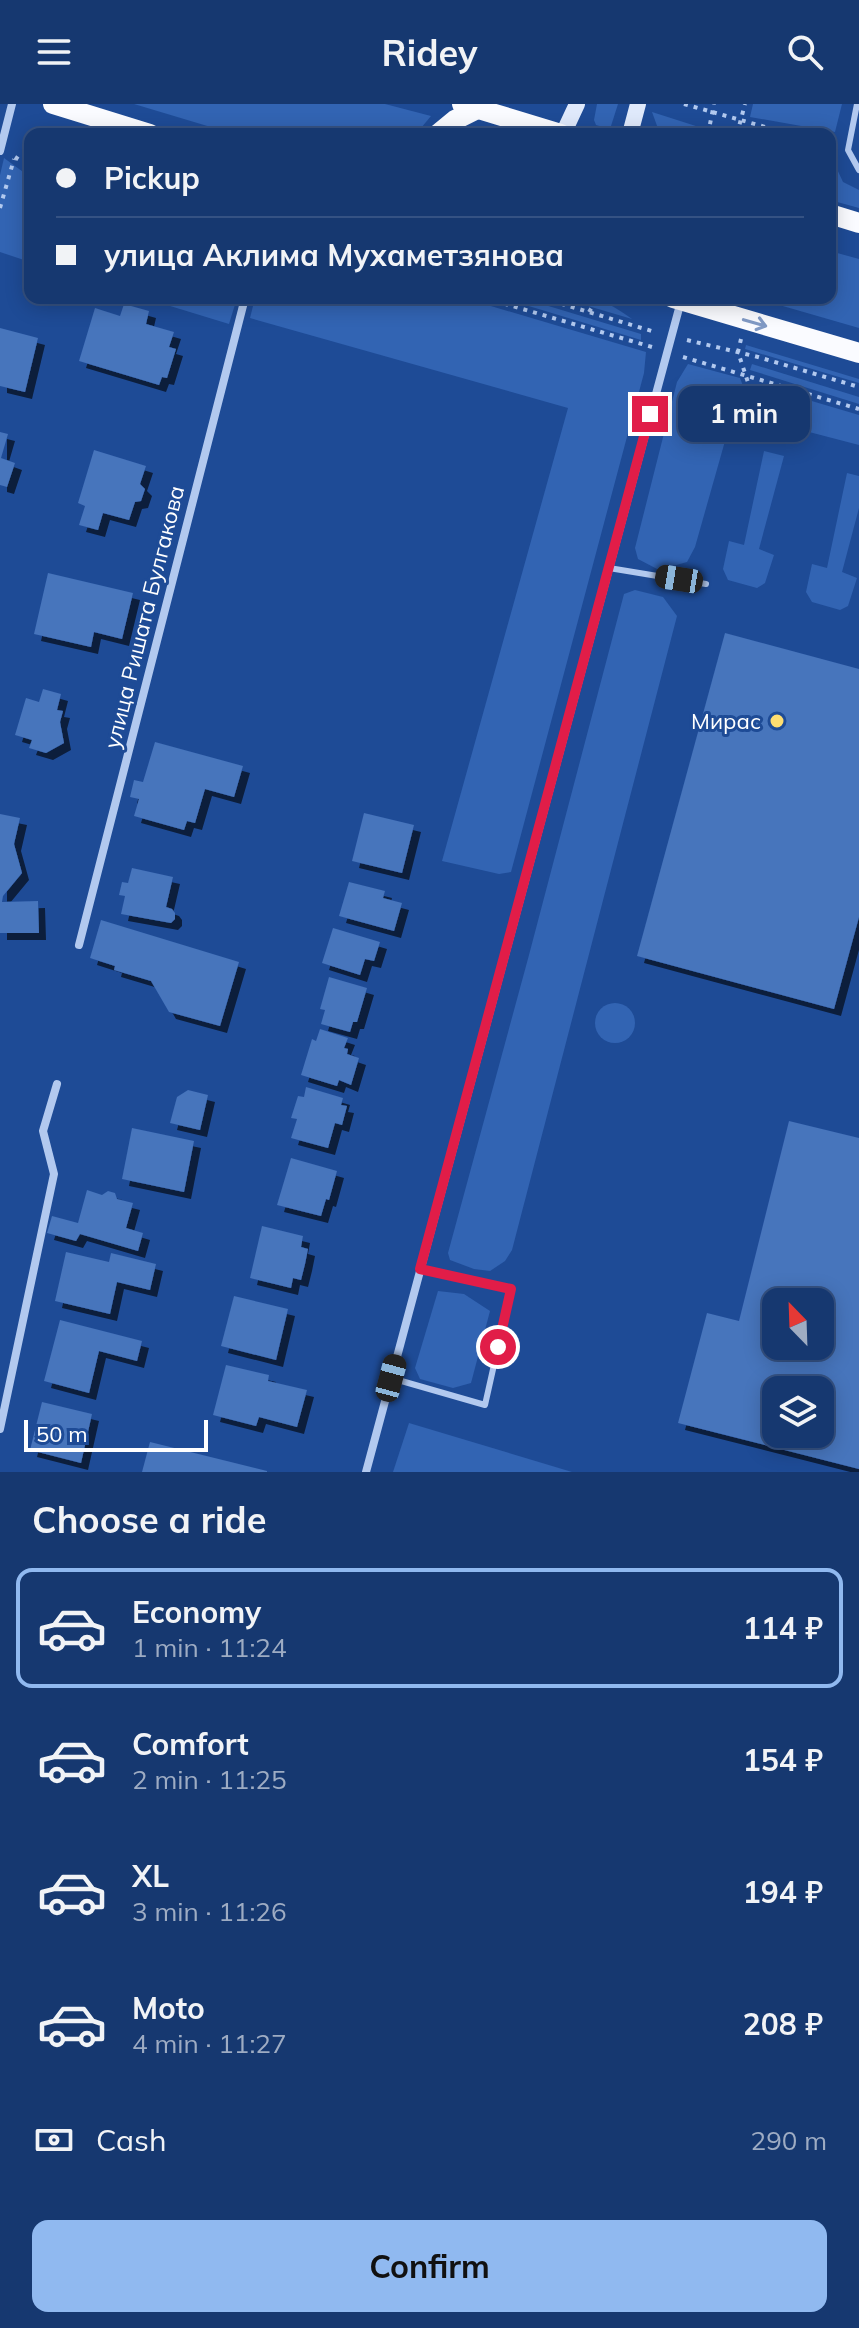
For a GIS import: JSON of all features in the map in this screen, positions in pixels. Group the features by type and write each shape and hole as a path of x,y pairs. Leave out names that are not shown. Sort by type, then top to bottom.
{"main road":[{"path":"53,104 131,128"},
{"path":"445,128 470,106 542,128"},
{"path":"836,216 859,223"},
{"path":"694,304 859,353"}],"street":[{"path":"0,151 12,104"},
{"path":"565,128 577,104"},
{"path":"632,128 638,104"},
{"name":"улица Ришата Булгакова","path":"79,945 243,304"},
{"path":"366,1472 671,337 676,304"},
{"path":"0,1429 54,1174 43,1131 57,1084"}],"lane":[{"path":"857,104 848,150 859,170"},
{"path":"609,568 706,584"},
{"path":"391,1378 485,1405 511,1289 420,1269"}],"path":[{"path":"684,104 769,128"},
{"path":"709,128 714,104"},
{"path":"739,128 745,104"},
{"path":"0,208 15,157"},
{"path":"562,304 671,337 738,352 859,387"},
{"path":"589,312 594,304"},
{"path":"740,344 738,352 765,434"}],"shaded area":[{"path":"134,104 385,104 431,116 421,128 214,128"},
{"path":"597,104 618,104 611,126 596,125"},
{"path":"753,104 842,104 836,128 812,128 750,117"},
{"path":"652,112 702,128 658,128"},
{"path":"4,158 24,173 24,260 0,252 0,175"},
{"path":"836,167 843,182 859,190 859,208 836,202"},
{"path":"836,253 859,259 859,328 776,304 836,304"},
{"path":"164,304 235,304 229,324"},
{"path":"254,304 484,304 646,352 644,373 511,872 499,874 442,861 568,408 250,318"},
{"path":"522,304 542,304 641,334 641,340"},
{"path":"581,304 606,304 632,319"},
{"path":"746,345 859,379 859,383 745,349"},
{"path":"688,364 740,378 755,418 724,408 729,427 695,547 687,562 659,570 638,559 635,548 677,382"},
{"path":"752,364 859,397 859,404 750,370"},
{"path":"754,384 859,415 859,445 767,421"},
{"path":"764,451 784,456 759,549 774,555 765,583 757,588 728,580 723,569 729,541 744,545"},
{"path":"847,473 859,476 859,508 842,572 857,578 848,606 840,610 812,602 806,592 812,564 827,568"},
{"path":"635,590 663,597 677,616 512,1250 505,1261 490,1271 474,1269 450,1260 448,1253 624,594"},
{"path":"615,1003 629,1009 635,1023 629,1037 615,1043 601,1037 595,1023 601,1009"},
{"path":"438,1291 464,1294 490,1311 471,1383 453,1388 420,1379 415,1368"},
{"path":"409,1423 572,1472 393,1472"}],"building":[{"path":"124,304 149,311 146,324 174,332 169,347 176,349 167,378 162,377 159,385 79,361 95,308 120,316"},
{"path":"0,328 38,338 25,392 0,386"},
{"path":"723,408 748,415 743,431 719,424"},
{"path":"0,432 8,434 1,458 15,463 7,487 0,485"},
{"path":"94,450 146,466 140,484 145,489 141,501 135,502 129,520 103,513 98,530 79,525 85,506 78,503"},
{"path":"48,573 133,593 122,639 94,632 91,647 34,634"},
{"path":"725,633 859,669 859,917 834,1009 637,956"},
{"path":"43,689 61,694 57,710 63,711 60,722 64,743 46,753 29,748 32,740 15,735 26,698 39,702"},
{"path":"155,742 243,766 234,797 205,789 195,823 187,821 184,830 134,816 139,799 130,797 134,780 143,782"},
{"path":"364,813 414,825 402,873 352,861"},
{"path":"0,814 20,818 14,844 22,873 3,896 2,902 38,901 39,933 0,933"},
{"path":"132,868 173,877 166,907 175,913 171,923 121,914 125,896 119,895 122,882 128,883"},
{"path":"349,882 385,891 383,898 402,903 394,931 339,916"},
{"path":"101,920 239,962 220,1026 169,1012 151,981 114,970 115,966 90,958"},
{"path":"333,928 380,942 374,961 365,959 360,975 322,963"},
{"path":"329,977 367,988 357,1022 353,1022 350,1032 321,1024 325,1010 320,1009"},
{"path":"320,1029 348,1038 344,1048 348,1049 347,1054 359,1058 351,1085 339,1080 337,1086 301,1075 312,1039 316,1041"},
{"path":"306,1087 343,1098 341,1105 347,1106 342,1125 335,1123 328,1148 291,1138 297,1119 291,1118 298,1096 304,1097"},
{"path":"188,1090 208,1095 200,1130 170,1123 177,1097"},
{"path":"789,1121 859,1138 859,1469 776,1448 834,1448 834,1376 762,1376 762,1444 678,1423 707,1313 739,1321"},
{"path":"132,1128 194,1141 184,1192 122,1179"},
{"path":"291,1158 337,1171 321,1216 277,1205"},
{"path":"87,1190 102,1195 108,1191 115,1193 117,1199 133,1203 126,1228 143,1233 138,1251 80,1234 76,1241 47,1233 52,1216 78,1223"},
{"path":"262,1226 303,1236 301,1247 308,1249 305,1264 301,1280 293,1278 291,1288 250,1278"},
{"path":"66,1252 109,1262 111,1253 156,1264 150,1290 117,1282 110,1314 55,1301"},
{"path":"234,1296 288,1309 276,1360 221,1346"},
{"path":"60,1320 142,1341 137,1361 99,1351 89,1393 44,1381"},
{"path":"226,1365 269,1375 268,1381 307,1390 297,1427 259,1417 256,1426 213,1415"},
{"path":"42,1402 92,1414 81,1463 30,1450"},
{"path":"150,1442 267,1471 267,1472 142,1472"}],"place":[{"name":"Мирас","path":"777,721"}],"route":[{"path":"498,1347 511,1289 420,1269 650,414"}]}
